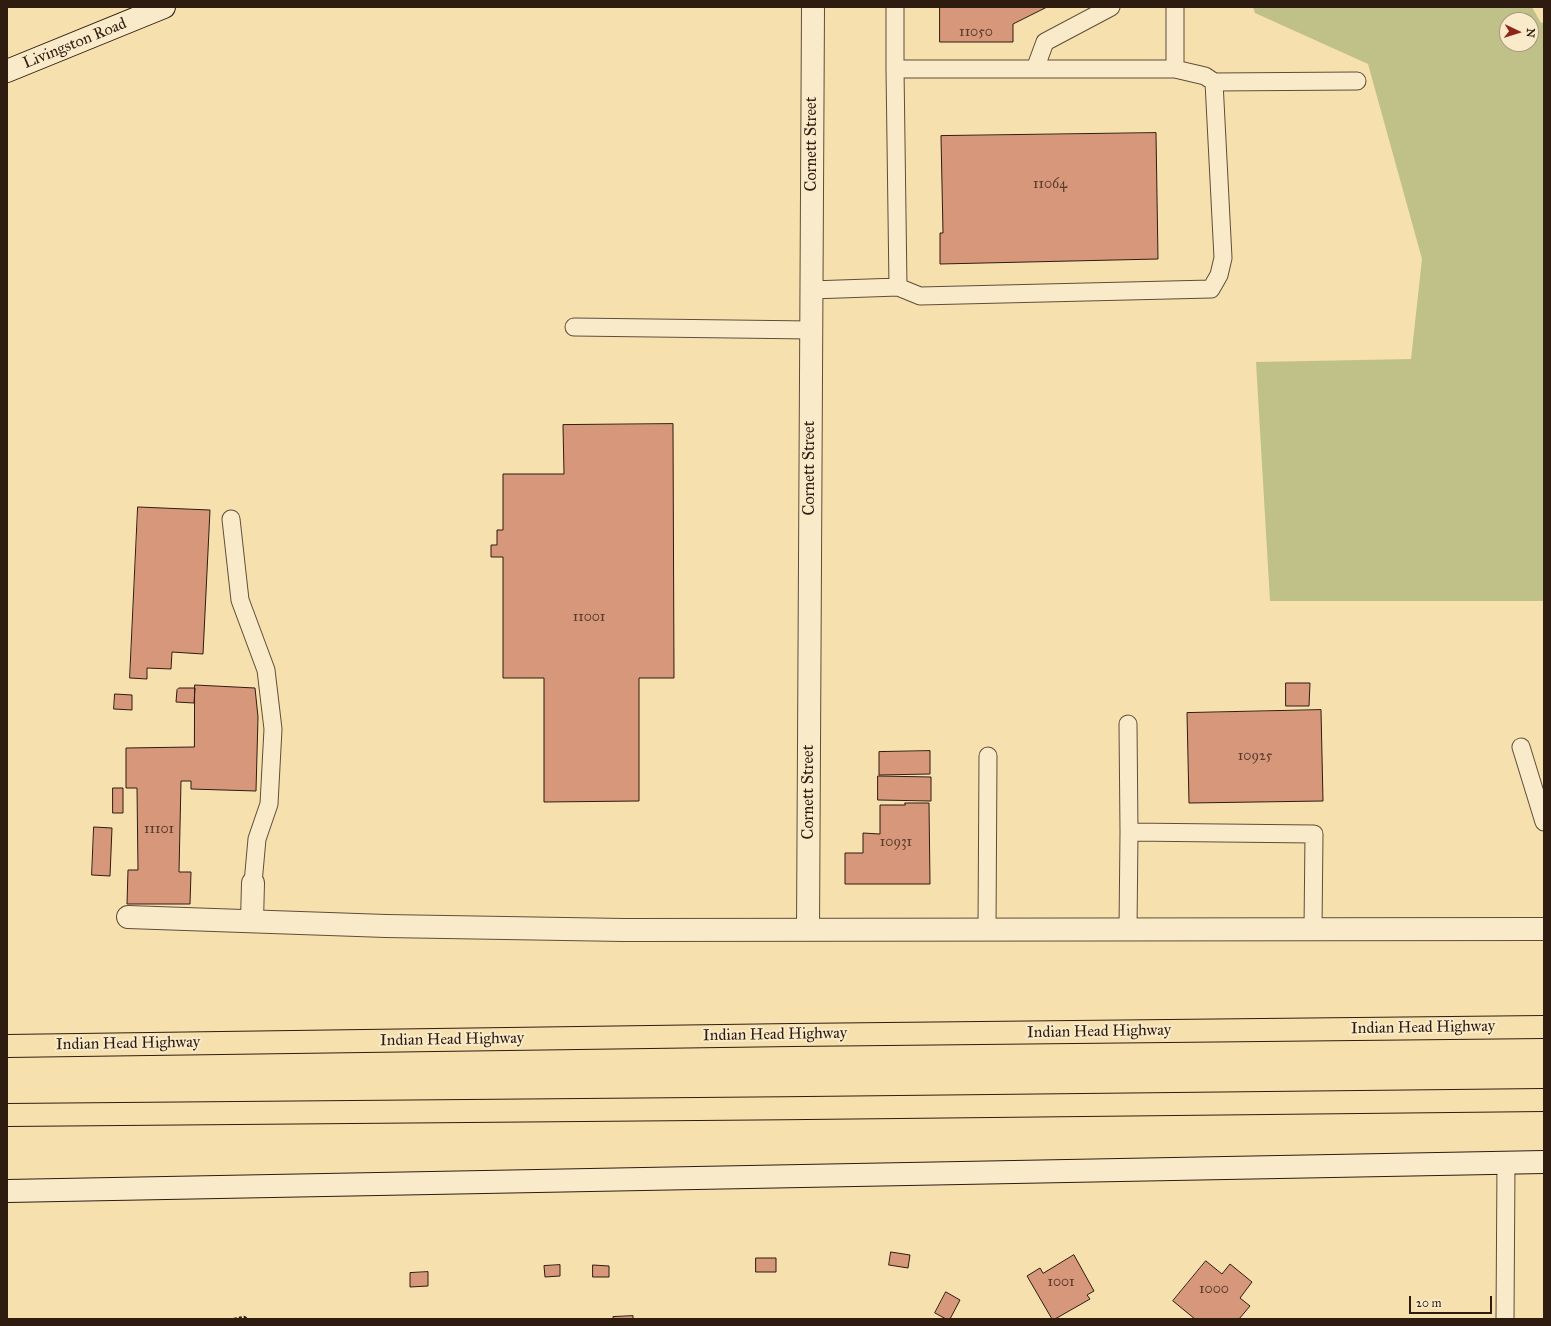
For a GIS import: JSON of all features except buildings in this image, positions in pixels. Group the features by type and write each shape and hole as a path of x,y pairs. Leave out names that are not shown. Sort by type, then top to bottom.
{"highway":[{"name":"Indian Head Highway","path":"7,1046 1544,1027"},
{"path":"7,1115 288,1114 938,1105 1544,1100"}],"street":[{"name":"Livingston Road","path":"7,71 164,7"},
{"name":"Cornett Street","path":"808,930 812,7"},
{"path":"252,921 253,883"},
{"path":"128,917 386,926 616,930 1544,929"},
{"path":"7,1191 1544,1162"}],"lane":[{"path":"895,7 898,288"},
{"path":"1036,69 1045,42 1111,7"},
{"path":"1174,69 1175,7"},
{"path":"895,70 1174,69 1205,76 1214,82 1357,81"},
{"path":"811,290 898,288 920,296 1211,289 1219,275 1223,258 1214,82"},
{"path":"574,327 811,330"},
{"path":"230,519 240,600 266,670 273,729 269,804 257,839 253,883"},
{"path":"1128,724 1128,930"},
{"path":"1520,747 1544,822"},
{"path":"987,930 988,756"},
{"path":"1129,832 1314,834 1313,929"},
{"path":"1505,1319 1506,1163"}],"path":[{"path":"234,1319 244,1317 248,1319"}],"green space":[{"path":"1253,7 1532,7 1535,12 1499,12 1499,52 1539,52 1539,19 1541,23 1544,22 1544,601 1270,601 1256,362 1411,359 1422,259 1368,64 1255,13"}]}
